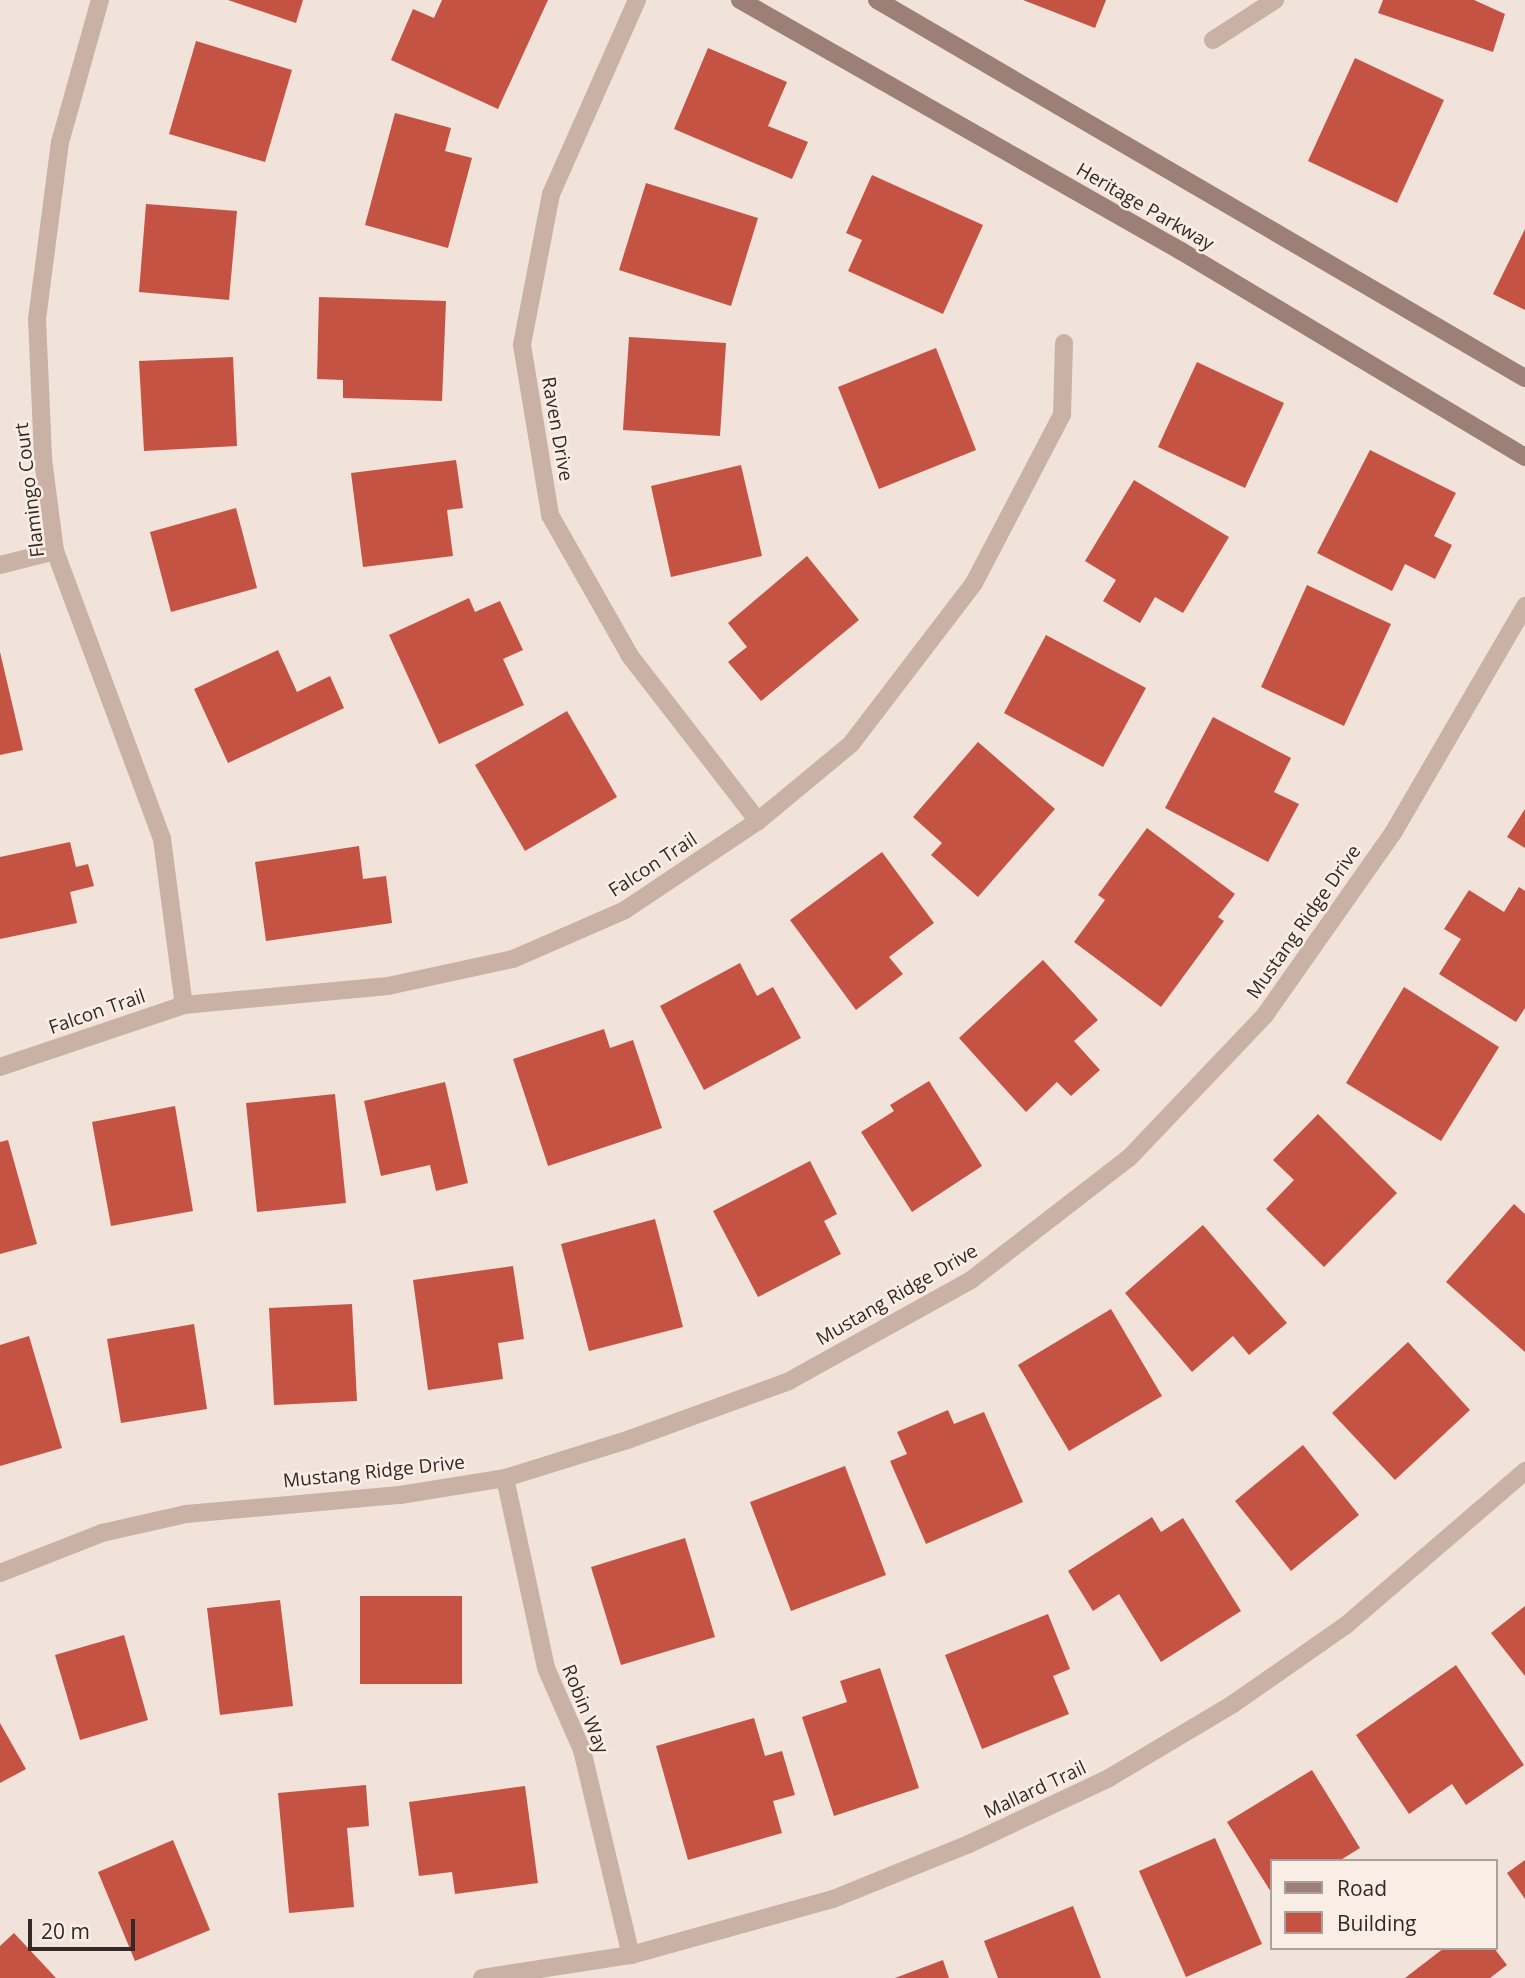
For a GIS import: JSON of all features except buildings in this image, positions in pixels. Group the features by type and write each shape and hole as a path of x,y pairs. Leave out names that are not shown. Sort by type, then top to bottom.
{"main road":[{"name":"Heritage Parkway","path":"740,0 1181,251 1525,457"},
{"path":"877,0 1525,378"}],"street":[{"name":"Flamingo Court","path":"100,0 60,142 37,319 43,458 55,551 162,839 184,1005"},
{"name":"Raven Drive","path":"637,0 551,194 522,345 550,515 631,656 758,821"},
{"path":"1213,40 1275,0"},
{"name":"Falcon Trail","path":"0,1067 184,1005 388,986 513,959 625,910 758,821 851,744 974,583 1062,415 1064,343"},
{"path":"0,565 55,551"},
{"name":"Mustang Ridge Drive","path":"0,1573 102,1533 186,1514 400,1494 505,1478 630,1439 789,1381 971,1280 1129,1158 1265,1016 1393,833 1525,606"},
{"name":"Mallard Trail","path":"482,1978 631,1955 833,1899 969,1844 1109,1778 1233,1704 1345,1626 1525,1471"},
{"name":"Robin Way","path":"505,1478 546,1668 582,1750 631,1955"}]}
